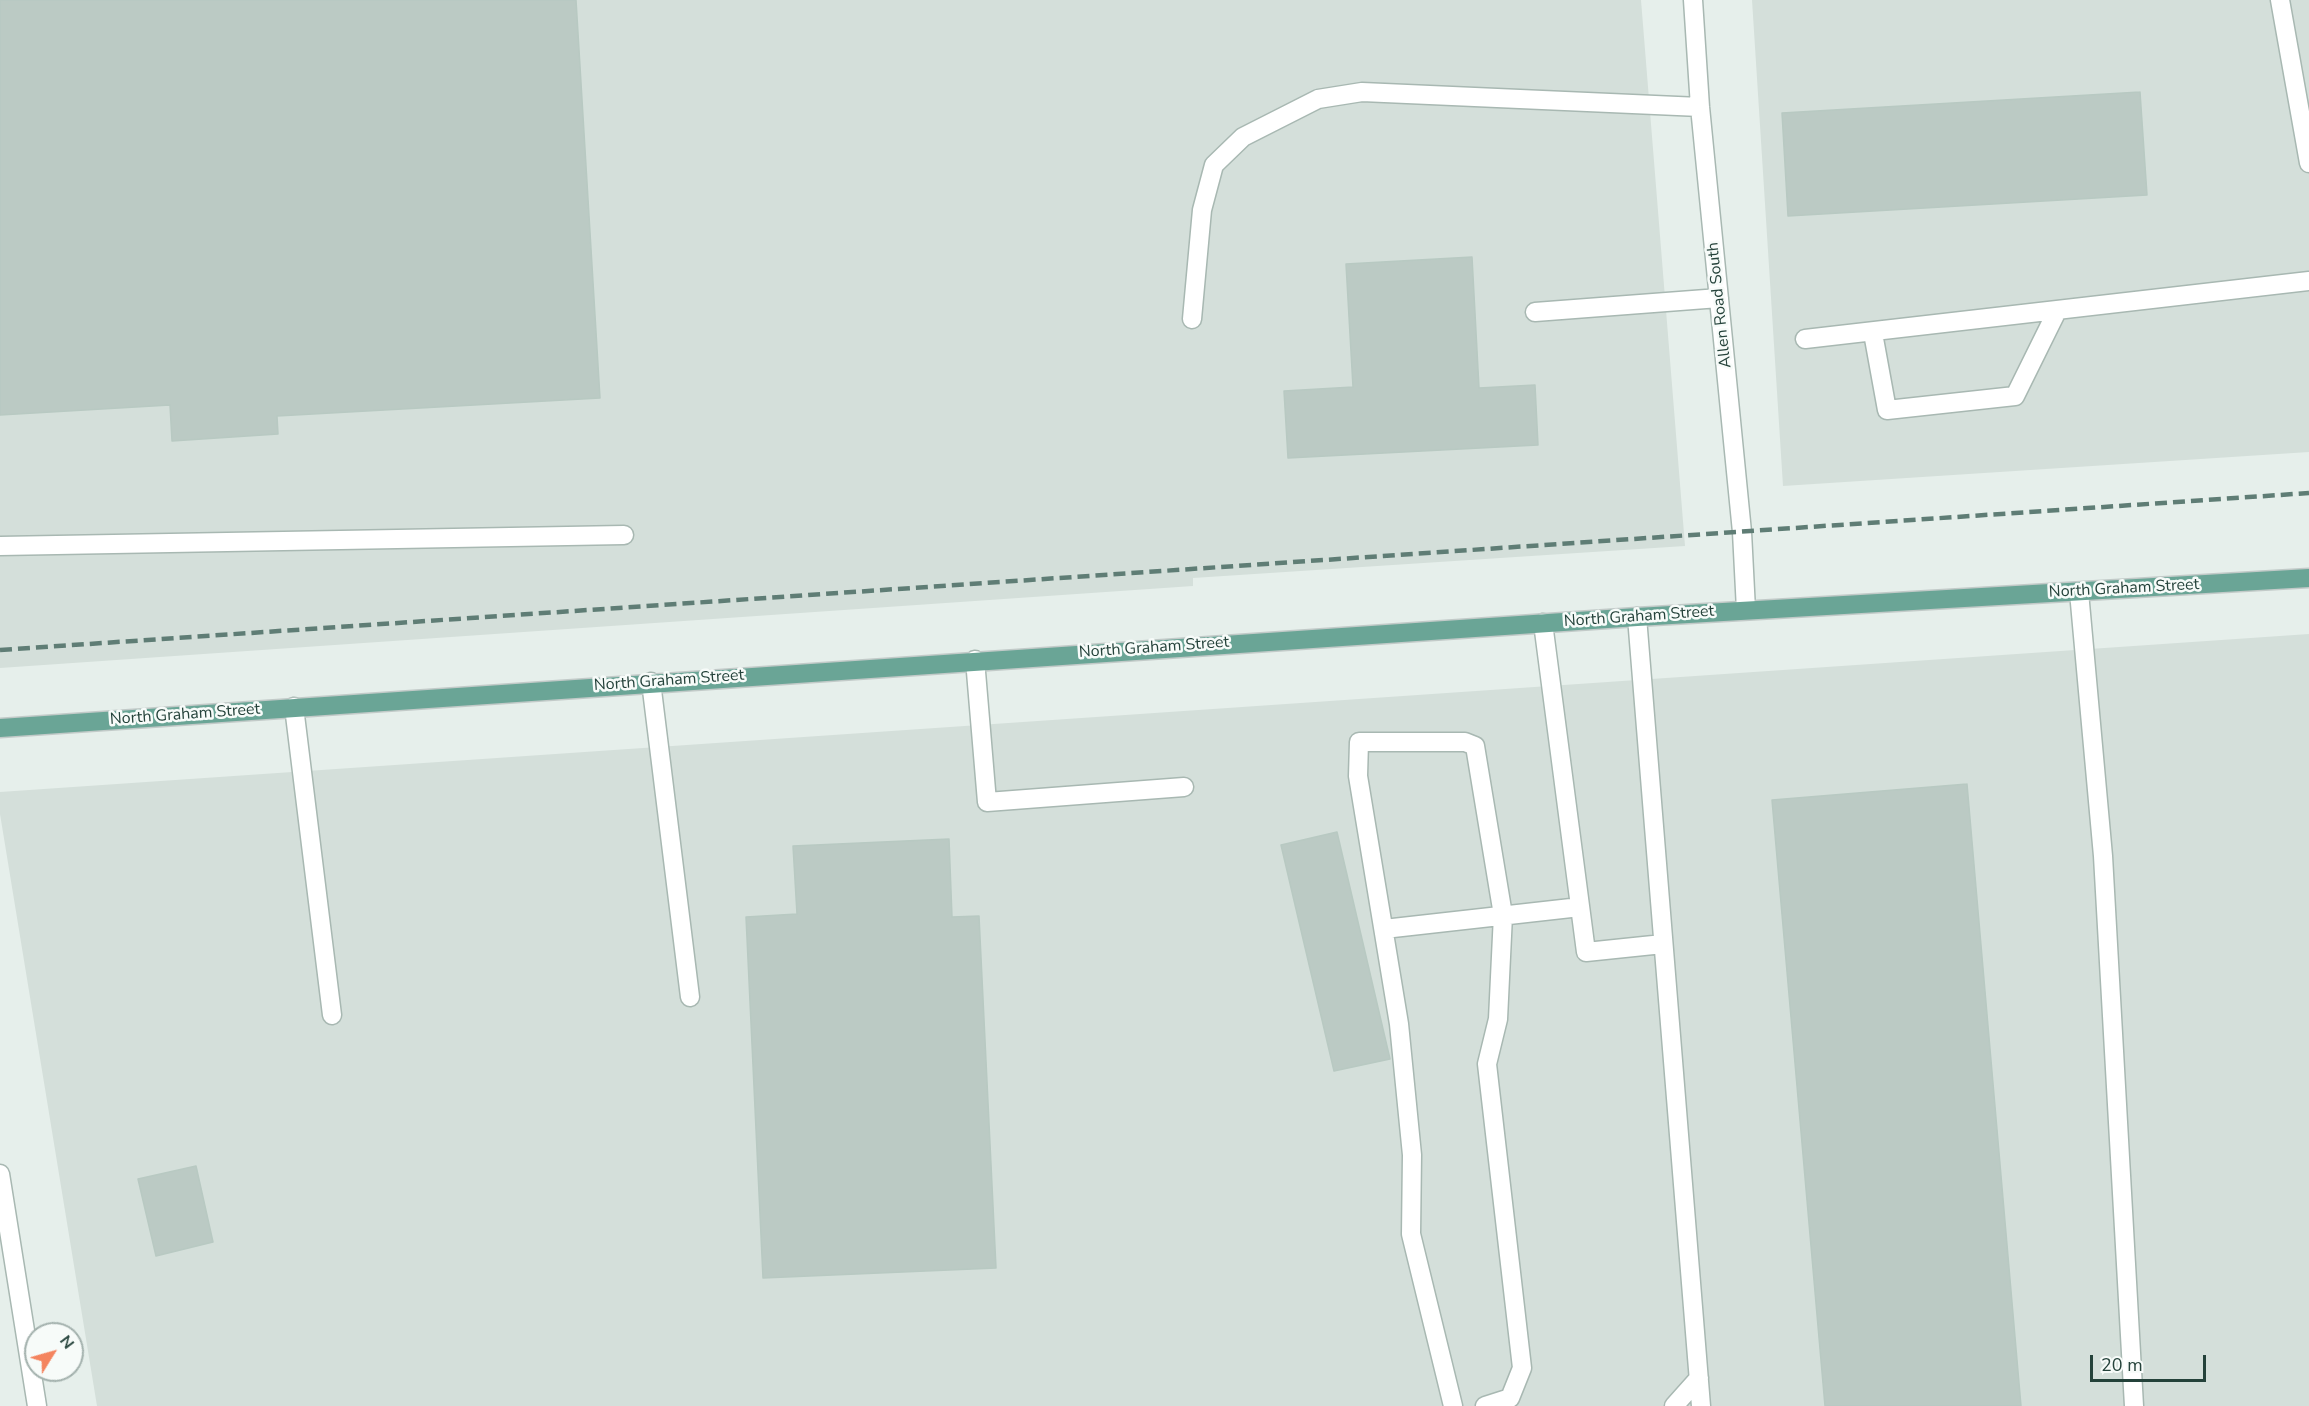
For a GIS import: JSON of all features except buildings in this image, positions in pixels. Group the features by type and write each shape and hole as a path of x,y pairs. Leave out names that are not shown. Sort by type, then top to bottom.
{"main road":[{"name":"North Graham Street","path":"0,728 1543,623 2309,578"}],"street":[{"name":"Allen Road South","path":"1693,0 1700,107 1742,532 1746,610"},
{"path":"2280,0 2309,163"},
{"path":"1192,319 1202,210 1214,165 1243,137 1318,99 1362,92 1700,107"},
{"path":"1805,339 1873,333 2309,281"},
{"path":"1535,312 1719,298"},
{"path":"1873,333 1887,410 2015,396 2057,311"},
{"path":"0,546 624,535"},
{"path":"2079,592 2103,856 2134,1406"},
{"path":"1637,617 1701,1406"},
{"path":"1543,623 1586,952 1664,944"},
{"path":"975,660 987,802 1184,787"},
{"path":"651,682 690,997"},
{"path":"294,707 332,1015"},
{"path":"1453,1406 1411,1234 1412,1155 1399,1024 1358,776 1359,742 1465,742 1475,746 1503,915 1498,1019 1487,1064 1522,1368 1510,1398 1485,1406"},
{"path":"1383,929 1580,907"},
{"path":"0,1174 37,1406"},
{"path":"1674,1406 1699,1378"}],"shaded area":[{"path":"0,0 1641,0 1685,546 1193,578 1193,586 0,668"},
{"path":"1752,0 2309,0 2309,452 1783,486"},
{"path":"2309,634 2309,1406 97,1406 0,814 0,792"}],"railway":[{"path":"0,650 2309,493"}]}
